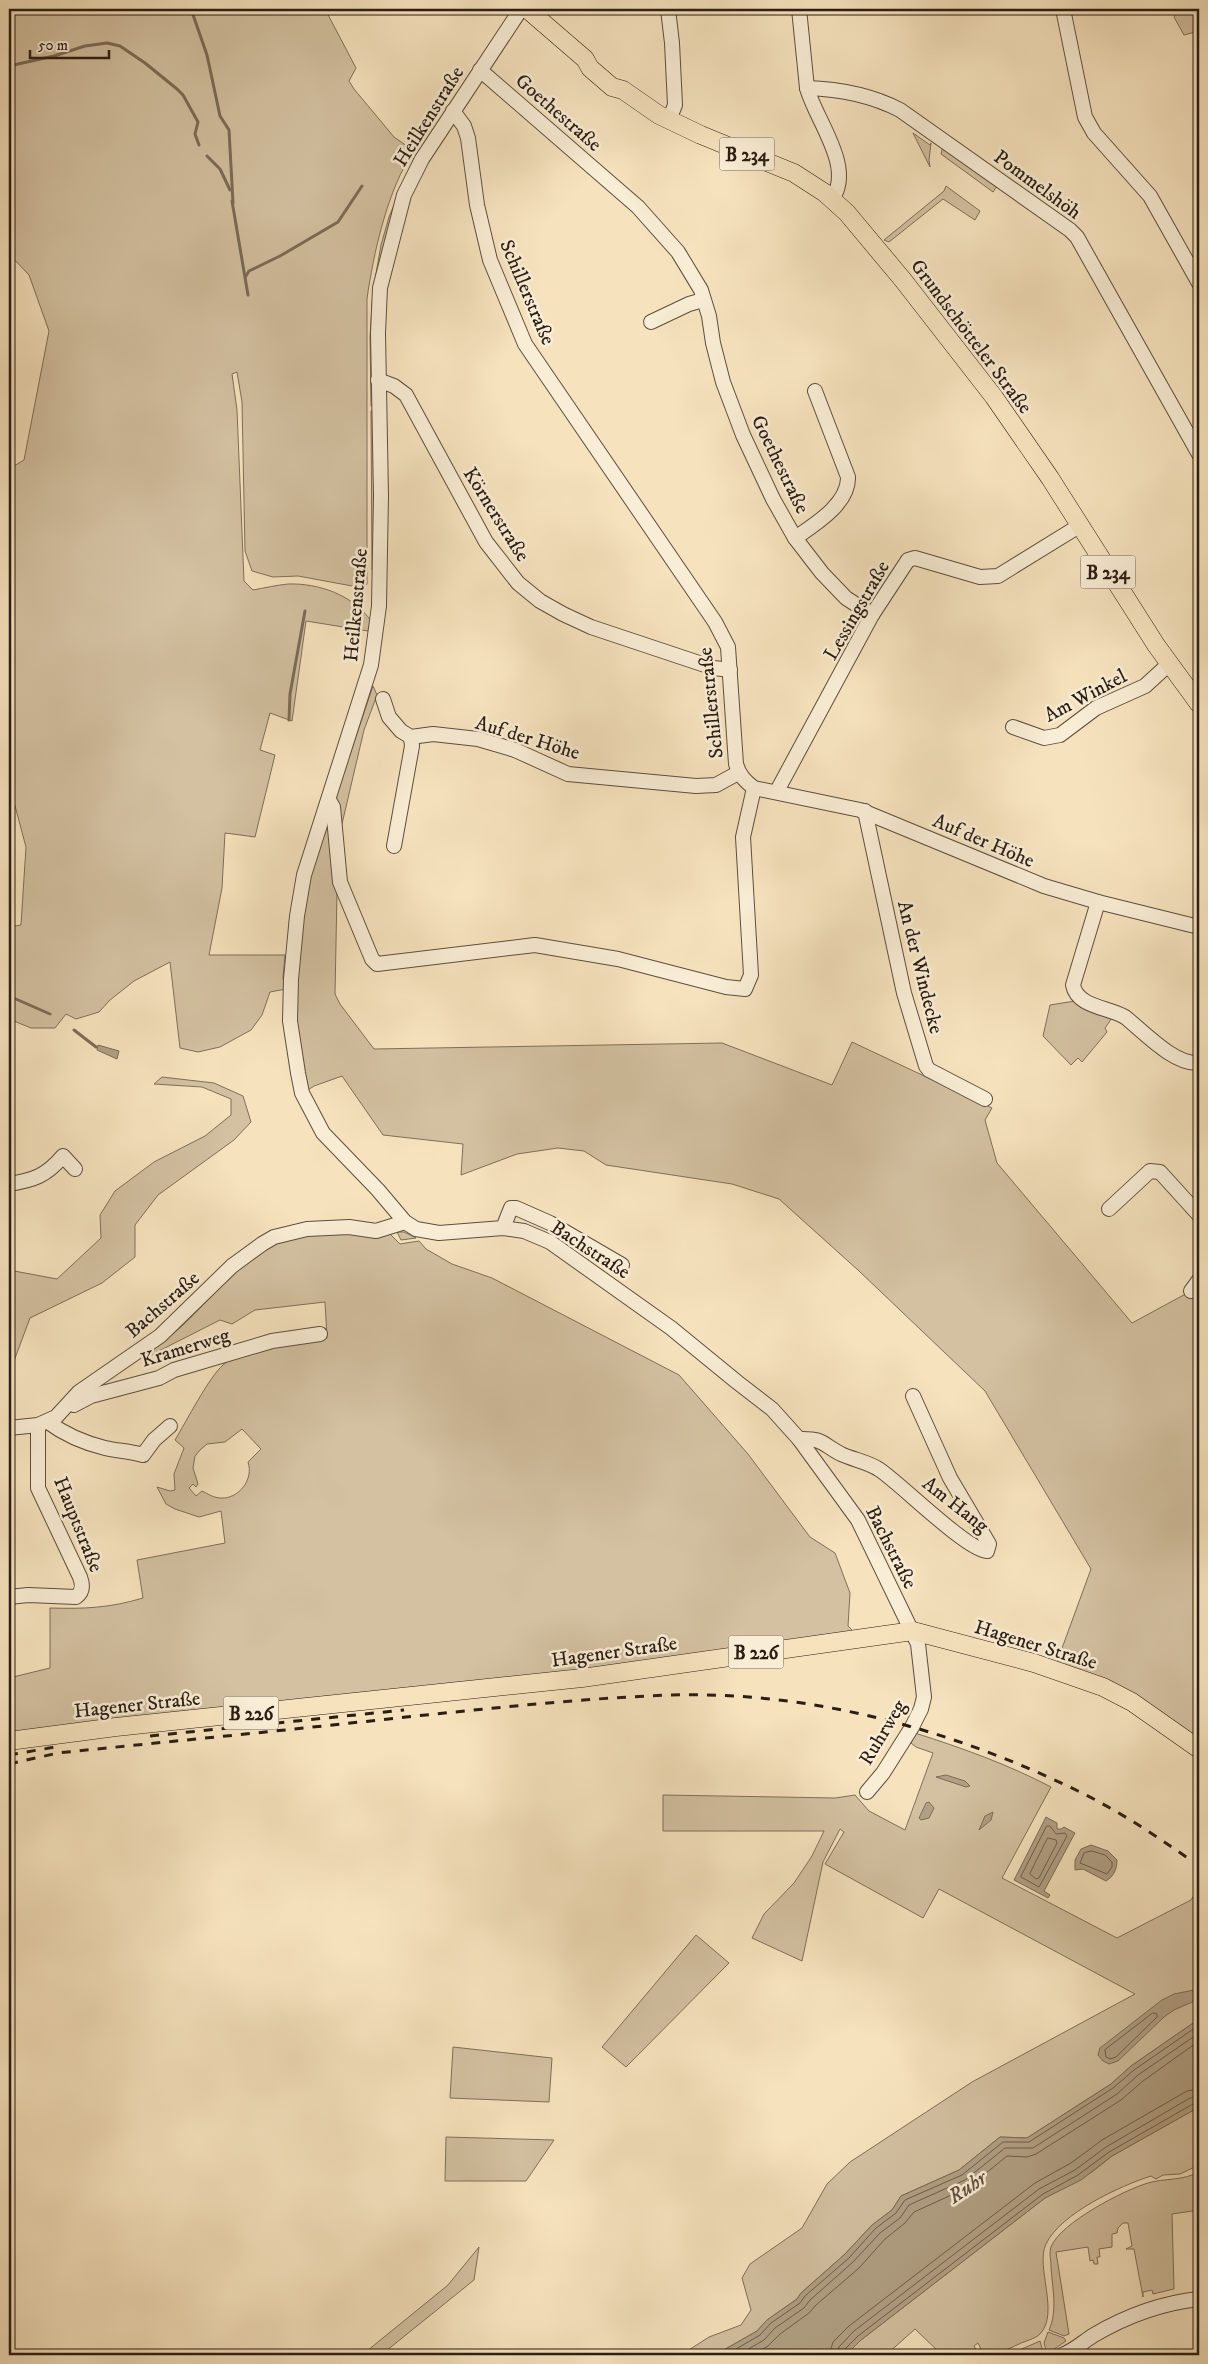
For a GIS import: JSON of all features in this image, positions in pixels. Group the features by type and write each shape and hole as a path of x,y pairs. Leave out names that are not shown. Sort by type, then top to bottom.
{"main road":[{"name":"Grundschötteler Straße","path":"527,9 585,59 590,68 612,87 623,90 669,120 794,173 832,199 860,228 961,353 1033,452 1169,664 1199,704"},
{"name":"Hagener Straße","path":"9,1741 107,1728 572,1679 913,1631 1034,1663 1104,1687 1132,1702 1199,1749"}],"street":[{"name":"Heilkenstraße","path":"405,1222 378,1190 323,1133 302,1093 290,1021 295,933 304,875 371,665 376,630 381,572 378,380 380,288 390,243 408,188 430,144 521,9"},
{"path":"668,9 672,43 675,106 669,120"},
{"path":"799,9 807,88 810,100 829,138 836,160 839,182 832,199"},
{"path":"1063,9 1085,117 1094,132 1150,196 1199,283"},
{"name":"Goethestraße","path":"480,70 638,207 678,252 697,281 709,316 713,343 723,382 736,418 773,499 795,538 822,573 846,598 872,616"},
{"name":"Pommelshöh","path":"807,88 843,91 879,99 900,110 1070,230 1077,237 1199,454"},
{"name":"Schillerstraße","path":"452,111 464,126 468,138 477,205 490,260 525,344 715,622 728,647 734,749 738,773 754,788"},
{"path":"651,322 689,304 703,300"},
{"name":"Körnerstraße","path":"378,380 394,386 406,394 486,542 518,583 551,608 592,626 714,668 730,670"},
{"path":"795,538 832,512 848,484 815,391"},
{"name":"Lessingstraße","path":"777,791 872,616 906,563 912,559 980,577 998,576 1079,526"},
{"name":"Am Winkel","path":"1013,727 1044,738 1060,735 1096,708 1145,686 1169,664"},
{"path":"383,699 389,716 401,731 411,737 412,746 394,846"},
{"name":"Auf der Höhe","path":"411,737 433,734 478,739 515,750 568,774 696,786 716,785 738,773"},
{"path":"329,800 333,807 340,882 372,959 377,964 535,945 618,959 726,987 745,989 751,975 743,837 754,788"},
{"name":"Auf der Höhe","path":"754,788 777,791 865,811 1028,881 1098,902 1199,927"},
{"name":"An der Windecke","path":"865,811 904,993 926,1066 930,1070 985,1099"},
{"path":"1098,902 1073,985 1075,994 1080,1000 1125,1017 1177,1058 1189,1063 1199,1062"},
{"path":"9,1184 40,1176 51,1170 63,1156 75,1169"},
{"path":"1109,1209 1150,1171 1154,1170 1160,1172 1199,1215"},
{"path":"503,1228 507,1214 511,1208 516,1208 550,1223 622,1265"},
{"name":"Bachstraße","path":"43,1424 64,1410 78,1392 160,1336 232,1266 274,1237 307,1230 349,1227 376,1231 405,1222 416,1229 439,1233 503,1228 524,1231 550,1242 671,1328 772,1409 799,1439 858,1520 913,1631"},
{"name":"Kramerweg","path":"64,1410 91,1396 159,1378 174,1370 272,1341 320,1334"},
{"name":"Am Hang","path":"799,1439 817,1438 840,1453 879,1469 957,1534 973,1546 987,1551 989,1544 950,1478 913,1396"},
{"path":"9,1428 43,1424 105,1448 128,1450 143,1455 154,1440 170,1426"},
{"name":"Hauptstraße","path":"9,1597 28,1595 76,1597 79,1595 82,1587 80,1577 38,1488 43,1424"},
{"name":"Ruhrweg","path":"867,1792 912,1727 921,1709 924,1697 918,1644 913,1631"},
{"path":"1062,2355 1096,2334 1140,2312 1170,2302 1199,2299"}],"shaded area":[{"path":"9,9 325,9 356,68 349,81 354,89 394,137 414,151 389,202 373,262 367,299 367,584 363,588 298,576 273,577 252,571 245,551 242,402 237,372 232,374 237,410 244,581 253,590 288,584 323,588 355,604 371,621 368,631 306,621 292,721 270,713 260,750 275,755 255,837 225,833 222,888 209,955 285,955 283,978 286,989 270,992 262,1015 251,1030 220,1047 198,1052 180,1048 170,962 134,981 110,1000 99,1012 76,1019 66,1014 55,1028 31,1028 9,1019 9,927 21,925 26,847 11,791 14,760 9,743 9,469 24,460 49,331 29,275 9,254"},
{"path":"1177,9 1199,9 1199,31 1184,35 1174,17"},
{"path":"913,133 930,145 931,143 930,167"},
{"path":"943,146 999,183 993,192 941,154"},
{"path":"414,158 416,160 374,285 381,245 389,217"},
{"path":"946,186 980,211 975,220 943,199 889,242 884,240 944,191"},
{"path":"373,290 375,290 374,406 371,406 370,337"},
{"path":"374,410 375,570 372,570 371,411"},
{"path":"373,686 377,695 364,730 338,841 335,994 340,1004 374,1049 722,1043 832,1085 852,1042 992,1108 985,1120 997,1163 1132,1323 1191,1291 1199,1304 1199,1748 1054,1670 1091,1569 985,1391 859,1271 779,1199 732,1184 606,1165 584,1151 558,1148 517,1154 461,1175 463,1144 383,1135 342,1076 308,1090 295,1022 295,981 308,879"},
{"path":"1075,1001 1114,1015 1105,1028 1107,1032 1082,1062 1078,1058 1071,1065 1043,1036 1050,1005"},
{"path":"162,1077 214,1083 243,1096 251,1122 234,1140 158,1195 135,1225 135,1257 102,1283 30,1318 11,1369 9,1369 9,1270 57,1279 101,1238 100,1215 115,1191 154,1162 205,1136 231,1115 231,1099 202,1087 154,1084"},
{"path":"397,1232 404,1232 416,1238 401,1240"},
{"path":"328,1233 390,1234 400,1244 419,1241 426,1249 452,1264 492,1278 679,1375 748,1454 810,1537 835,1553 850,1593 848,1626 856,1634 655,1662 9,1737 9,1678 50,1668 50,1608 97,1607 143,1598 137,1560 225,1543 221,1511 199,1517 175,1509 166,1504 157,1487 170,1491 175,1490 174,1474 184,1448 175,1440 211,1379 223,1365 234,1357 259,1347 273,1344 327,1338 325,1302 255,1310 232,1324 220,1320 145,1358 144,1355 178,1329 249,1260 275,1244 288,1239","holes":["242,1429 261,1449 248,1462 249,1475 247,1481 239,1492 234,1495 218,1498 202,1491 196,1496 189,1488 193,1484 196,1487 198,1484 193,1468 195,1456 207,1444 225,1442"]},
{"path":"915,1733 984,1757 1051,1787 1002,1878 1117,1938 1191,1900 1199,1887 1199,2019 1131,2066 1111,2084 1027,2138 1000,2137 959,2170 901,2196 892,2210 872,2225 845,2254 801,2293 797,2299 767,2320 757,2331 715,2355 681,2355 709,2337 741,2325 751,2310 742,2278 750,2264 802,2228 827,2184 850,2162 972,2082 1135,1994 939,1889 923,1918 825,1864 844,1832 840,1829 823,1862 802,1961 752,1938 764,1914 794,1883 812,1856 824,1831 663,1831 663,1795 835,1798 855,1795 869,1811 905,1830 933,1753 916,1747 911,1743"},
{"path":"696,1935 729,1963 626,2067 602,2047"},
{"path":"453,2047 552,2058 549,2102 450,2098"},
{"path":"1199,2107 1199,2165 1180,2174 1163,2175 1156,2179 1151,2176 1124,2186 1092,2202 1064,2222 1046,2244 1043,2253 1043,2264 1048,2314 1046,2325 1038,2336 994,2354 984,2355 978,2343 974,2346 979,2355 942,2355 915,2329 886,2355 880,2351 875,2355 846,2355 861,2340 1045,2198 1092,2172 1112,2156"},
{"path":"446,2137 554,2140 526,2181 445,2181"},
{"path":"1199,2172 1199,2210 1172,2214 1174,2289 1153,2294 1152,2290 1143,2292 1143,2297 1134,2249 1126,2249 1132,2246 1128,2223 1123,2223 1118,2228 1117,2233 1112,2234 1112,2247 1099,2249 1100,2257 1097,2257 1098,2264 1094,2264 1093,2260 1090,2261 1088,2247 1056,2252 1069,2334 1064,2336 1049,2330 1054,2307 1050,2251 1057,2238 1079,2218 1124,2193 1154,2181 1186,2177"},
{"path":"479,2247 474,2280 381,2355 362,2355 448,2285"},
{"path":"1048,2332 1064,2338 1066,2341 1047,2354 1044,2343"},
{"path":"1040,2341 1044,2355 1008,2355"}],"water":[{"path":"98,1045 119,1051 117,1059 97,1050"},
{"path":"946,1775 965,1781 970,1786 966,1787 936,1777"},
{"path":"929,1802 934,1808 929,1818 921,1820 919,1818 926,1803"},
{"path":"993,1812 991,1820 979,1830 985,1816"},
{"path":"1046,1817 1057,1823 1057,1829 1064,1827 1075,1833 1044,1891 1050,1895 1048,1898 1014,1880"},
{"path":"1091,1845 1108,1851 1117,1860 1114,1872 1106,1881 1083,1869 1075,1870 1075,1860 1081,1849"},
{"path":"1199,1989 1199,1999 1174,2010 1164,2017 1118,2061 1109,2064 1098,2055 1100,2048 1162,2000 1174,1994"},
{"name":"Ruhr","path":"1199,2019 1199,2107 1112,2156 1081,2180 1045,2198 861,2340 846,2355 715,2355 757,2331 767,2320 797,2299 801,2293 845,2254 872,2225 892,2210 901,2196 959,2170 1000,2137 1027,2138 1111,2084 1131,2066"}],"waterway":[{"path":"191,9 207,55 220,116 229,130 233,203"},
{"path":"9,66 54,56 85,46 107,43 120,46 145,63 183,95 198,122 195,134 199,145"},
{"path":"207,156 220,169 230,190"},
{"path":"246,276 249,271 280,256 338,222 362,186"},
{"path":"232,201 248,295"},
{"path":"289,720 290,694 305,611"},
{"path":"9,996 50,1014"},
{"path":"74,1030 96,1047"}],"railway":[{"path":"9,1764 58,1753 473,1710 639,1696 725,1695 777,1700 881,1719 932,1733 982,1750 1030,1769 1094,1799 1140,1826 1199,1866"},
{"path":"150,1736 404,1710"},
{"path":"9,1755 61,1746"}]}
